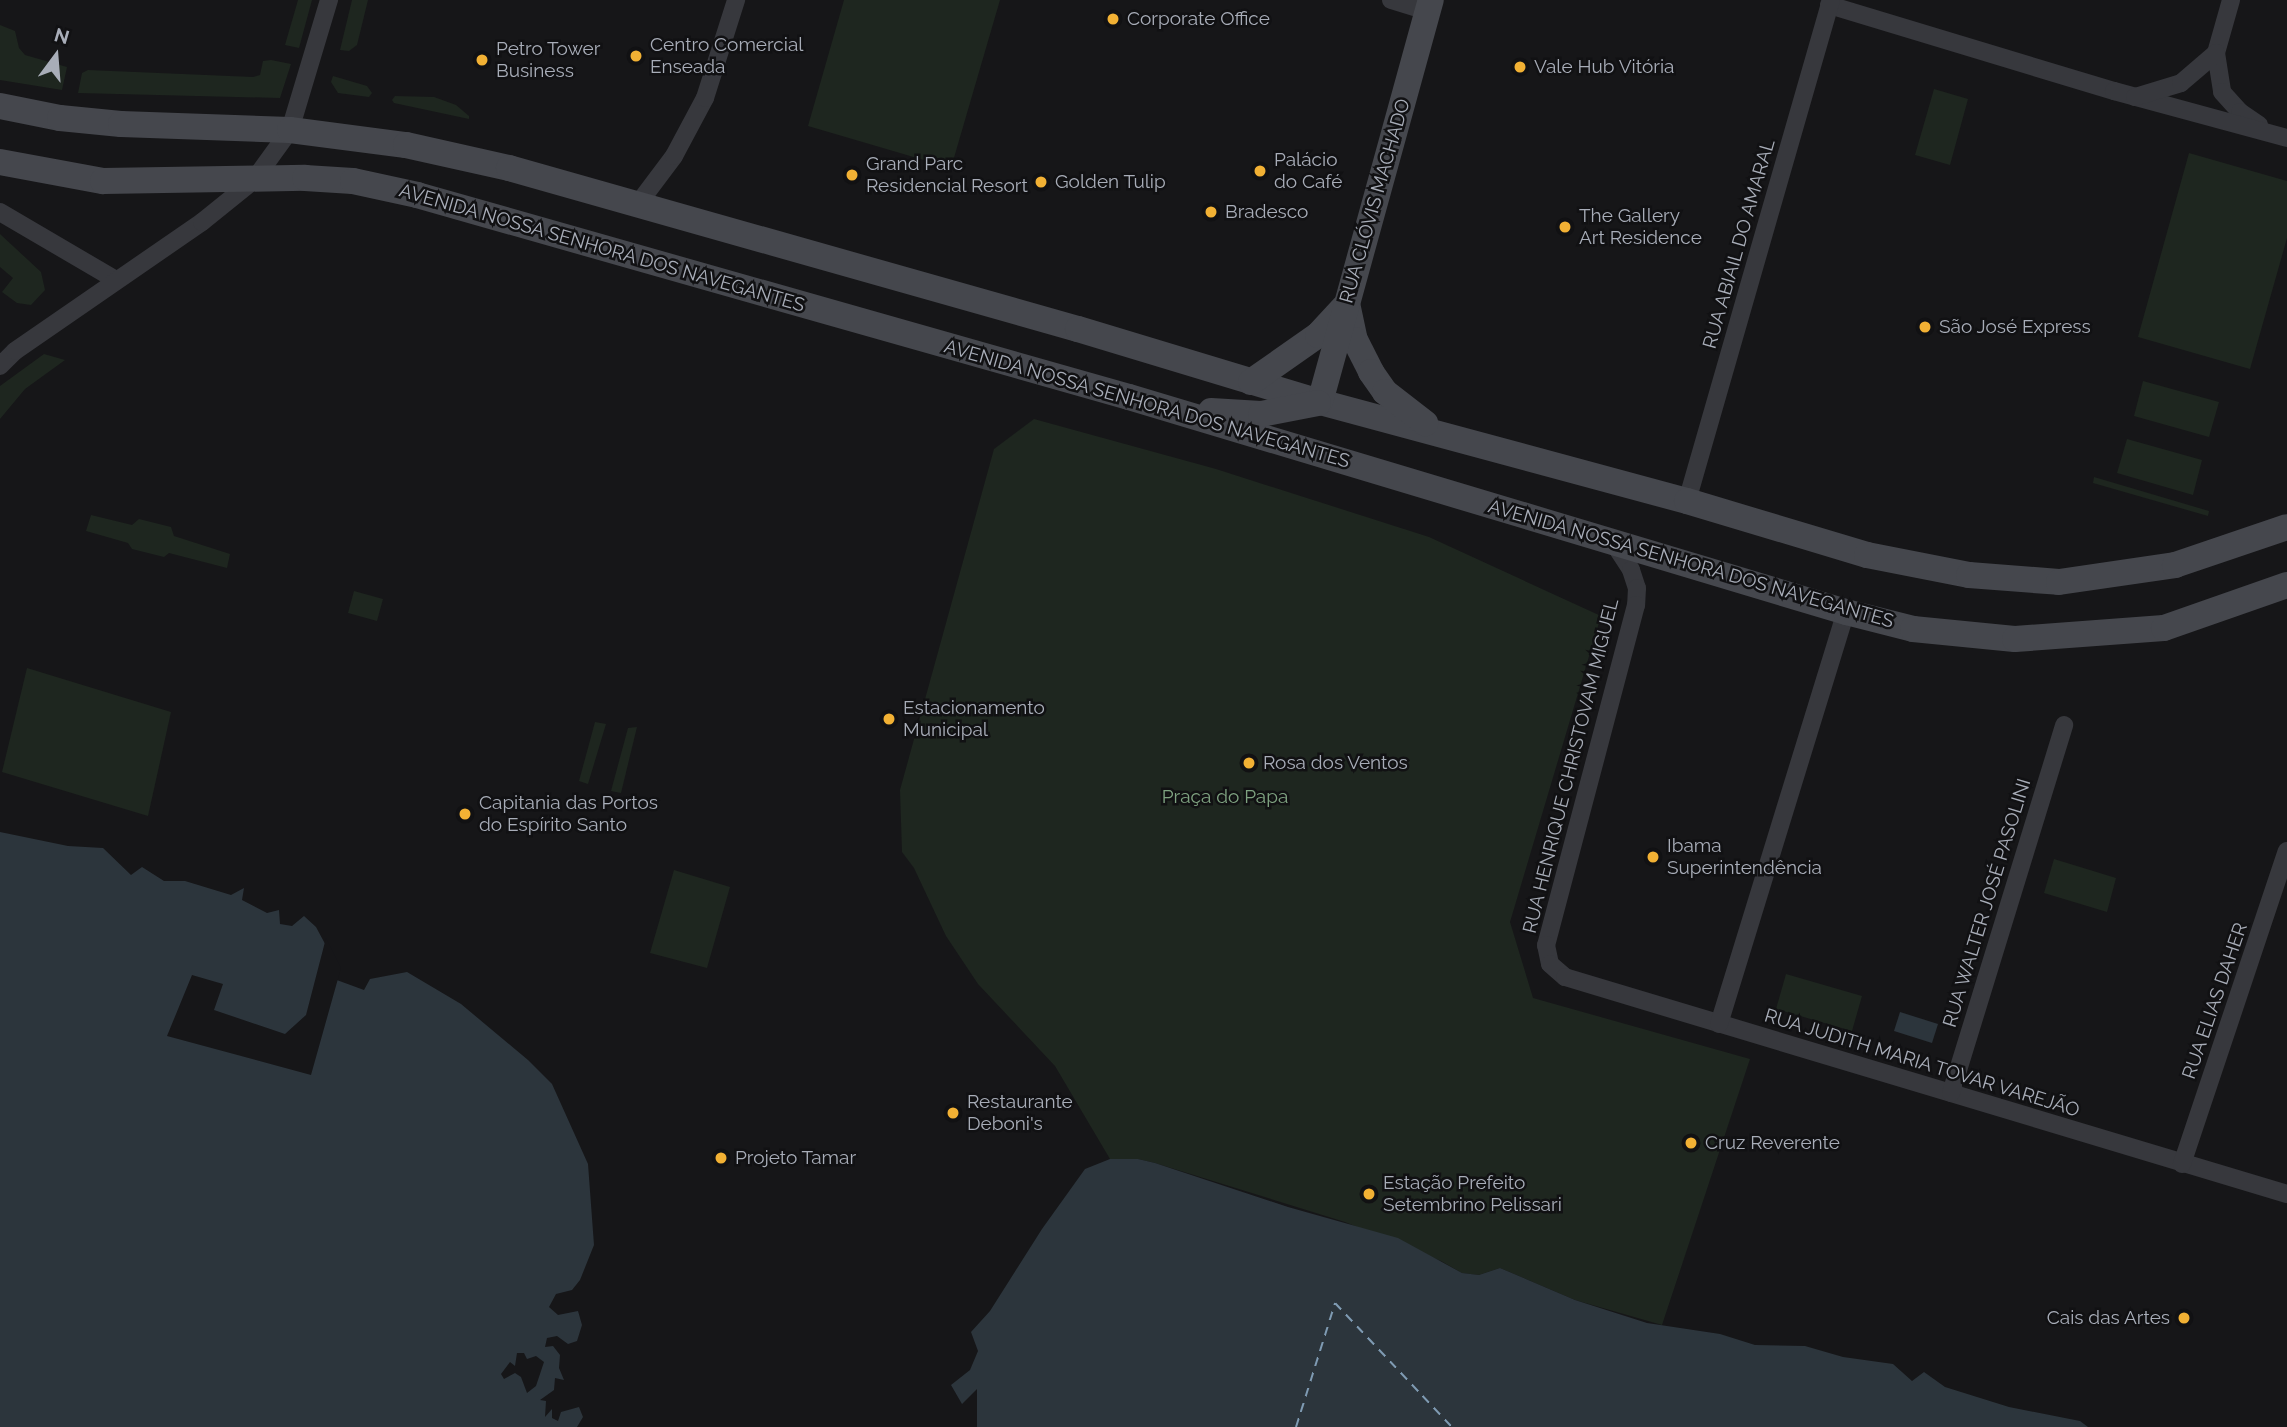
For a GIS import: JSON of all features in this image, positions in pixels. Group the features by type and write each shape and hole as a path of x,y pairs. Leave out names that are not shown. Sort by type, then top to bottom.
{"main road":[{"name":"RUA CLÓVIS MACHADO","path":"1320,402 1430,5"},
{"path":"0,106 60,118 121,124 290,130 406,145 509,168 1320,402 1687,500 1867,555 1969,575 2059,582 2175,565 2287,527"},
{"name":"AVENIDA NOSSA SENHORA DOS NAVEGANTES","path":"0,162 103,181 305,178 353,181 417,195 1129,397 1846,612 1913,629 2015,639 2164,628 2287,585"},
{"path":"1251,382 1318,335 1347,303"},
{"path":"1347,303 1355,340 1367,366 1385,392 1441,433"},
{"path":"1129,397 1217,412 1261,414 1320,402"}],"street":[{"path":"0,366 15,351 202,222 254,180 290,130 329,0"},
{"path":"638,204 674,156 705,98 736,0"},
{"path":"1391,0 1430,5"},
{"path":"2231,0 2216,53 2222,92 2240,112 2278,135"},
{"path":"1830,2 2136,97 2278,135"},
{"name":"RUA ABIAIL DO AMARAL","path":"1687,500 1830,2"},
{"path":"2136,97 2181,83 2216,53"},
{"path":"0,212 116,279"},
{"name":"RUA HENRIQUE CHRISTOVAM MIGUEL","path":"1550,964 1546,946 1636,605 1637,588 1631,570 1613,541"},
{"path":"1719,1024 1846,612"},
{"name":"RUA WALTER JOSÉ PASOLINI","path":"1951,1093 2064,725"},
{"name":"RUA ELIAS DAHER","path":"2182,1164 2287,850"},
{"name":"RUA JUDITH MARIA TOVAR VAREJÃO","path":"1550,964 1565,977 2287,1194"}],"green space":[{"path":"298,0 312,0 299,48 285,45"},
{"path":"352,0 368,0 357,45 349,51 340,50"},
{"path":"844,0 1000,0 951,168 808,126"},
{"path":"0,25 15,31 19,48 25,55 67,67 62,90 0,80"},
{"path":"263,61 291,64 280,98 78,93 82,73 88,70 253,77 260,75"},
{"path":"333,76 367,86 372,93 369,97 338,93 331,82"},
{"path":"1934,89 1968,99 1950,165 1915,155"},
{"path":"395,96 434,97 456,105 469,119 394,103 392,100"},
{"path":"2189,153 2287,181 2287,238 2250,369 2138,337"},
{"path":"0,234 41,272 45,290 31,305 17,303 2,292 13,278 0,267"},
{"path":"44,354 65,360 25,389 0,419 0,386"},
{"path":"2143,381 2219,402 2209,437 2134,416"},
{"name":"Praça do Papa","path":"1034,419 1216,469 1429,537 1601,616 1510,922 1533,998 1750,1059 1662,1325 1575,1300 1500,1268 1479,1275 1462,1273 1441,1261 1345,1222 1155,1163 1138,1159 1110,1159 1055,1066 978,984 946,936 914,868 902,852 900,790 994,449"},
{"path":"2127,439 2202,460 2193,495 2117,473"},
{"path":"2094,477 2209,511 2208,516 2093,483"},
{"path":"91,515 132,525 139,519 171,527 174,536 230,554 227,568 169,553 164,557 132,549 128,543 86,531"},
{"path":"354,591 383,599 377,621 348,613"},
{"path":"27,668 171,712 148,816 2,772"},
{"path":"595,722 606,724 588,784 579,781"},
{"path":"637,727 621,793 611,791 628,728"},
{"path":"2054,859 2116,878 2107,912 2044,893"},
{"path":"674,870 730,887 707,968 650,953"},
{"path":"1786,974 1862,996 1852,1031 1776,1009"}],"shaded area":[{"path":"0,832 68,846 103,848 131,875 142,867 164,881 185,881 231,895 244,888 242,900 267,913 279,910 280,924 292,926 304,916 316,927 338,968 334,979 364,990 370,979 407,972 461,1004 528,1060 552,1084 588,1164 594,1245 580,1280 572,1290 556,1294 549,1307 558,1315 578,1311 582,1325 577,1341 568,1344 557,1336 547,1338 545,1347 553,1346 560,1355 559,1368 564,1380 555,1378 554,1390 540,1400 546,1401 545,1417 552,1409 552,1418 558,1421 561,1412 579,1407 583,1417 577,1427 0,1427","holes":["517,1353 524,1353 527,1359 536,1356 544,1362 536,1386 527,1393 521,1377 515,1373 504,1379 501,1374 510,1362 515,1366"]},
{"path":"1900,1012 1938,1024 1932,1043 1894,1031"},
{"path":"1110,1159 1138,1159 1155,1163 1288,1207 1398,1238 1462,1273 1479,1275 1500,1268 1575,1300 1647,1323 1720,1334 1755,1345 1805,1346 1843,1357 1893,1364 1912,1381 1924,1372 1945,1387 2009,1407 2080,1421 2088,1427 977,1427 977,1389 962,1404 951,1385 970,1370 978,1351 971,1332 990,1311 1042,1229 1085,1169"}],"pier":[{"path":"326,938 341,968 311,1075 167,1036 192,975 223,984 214,1010 285,1034 306,1015"}],"ferry route":[{"path":"1296,1427 1335,1303 1452,1427"}],"place":[{"name":"Corporate Office","path":"1113,19"},
{"name":"Centro Comercial Enseada","path":"636,56"},
{"name":"Petro Tower Business","path":"482,60"},
{"name":"Vale Hub Vitória","path":"1520,67"},
{"name":"Palácio do Café","path":"1260,171"},
{"name":"Grand Parc Residencial Resort","path":"852,175"},
{"name":"Golden Tulip","path":"1041,182"},
{"name":"Bradesco","path":"1211,212"},
{"name":"The Gallery Art Residence","path":"1565,227"},
{"name":"São José Express","path":"1925,327"},
{"name":"Estacionamento Municipal","path":"889,719"},
{"name":"Rosa dos Ventos","path":"1249,763"},
{"name":"Capitania das Portos do Espírito Santo","path":"465,814"},
{"name":"Ibama Superintendência","path":"1653,857"},
{"name":"Restaurante Deboni's","path":"953,1113"},
{"name":"Cruz Reverente","path":"1691,1143"},
{"name":"Projeto Tamar","path":"721,1158"},
{"name":"Estação Prefeito Setembrino Pelissari","path":"1369,1194"},
{"name":"Cais das Artes","path":"2184,1318"}]}
